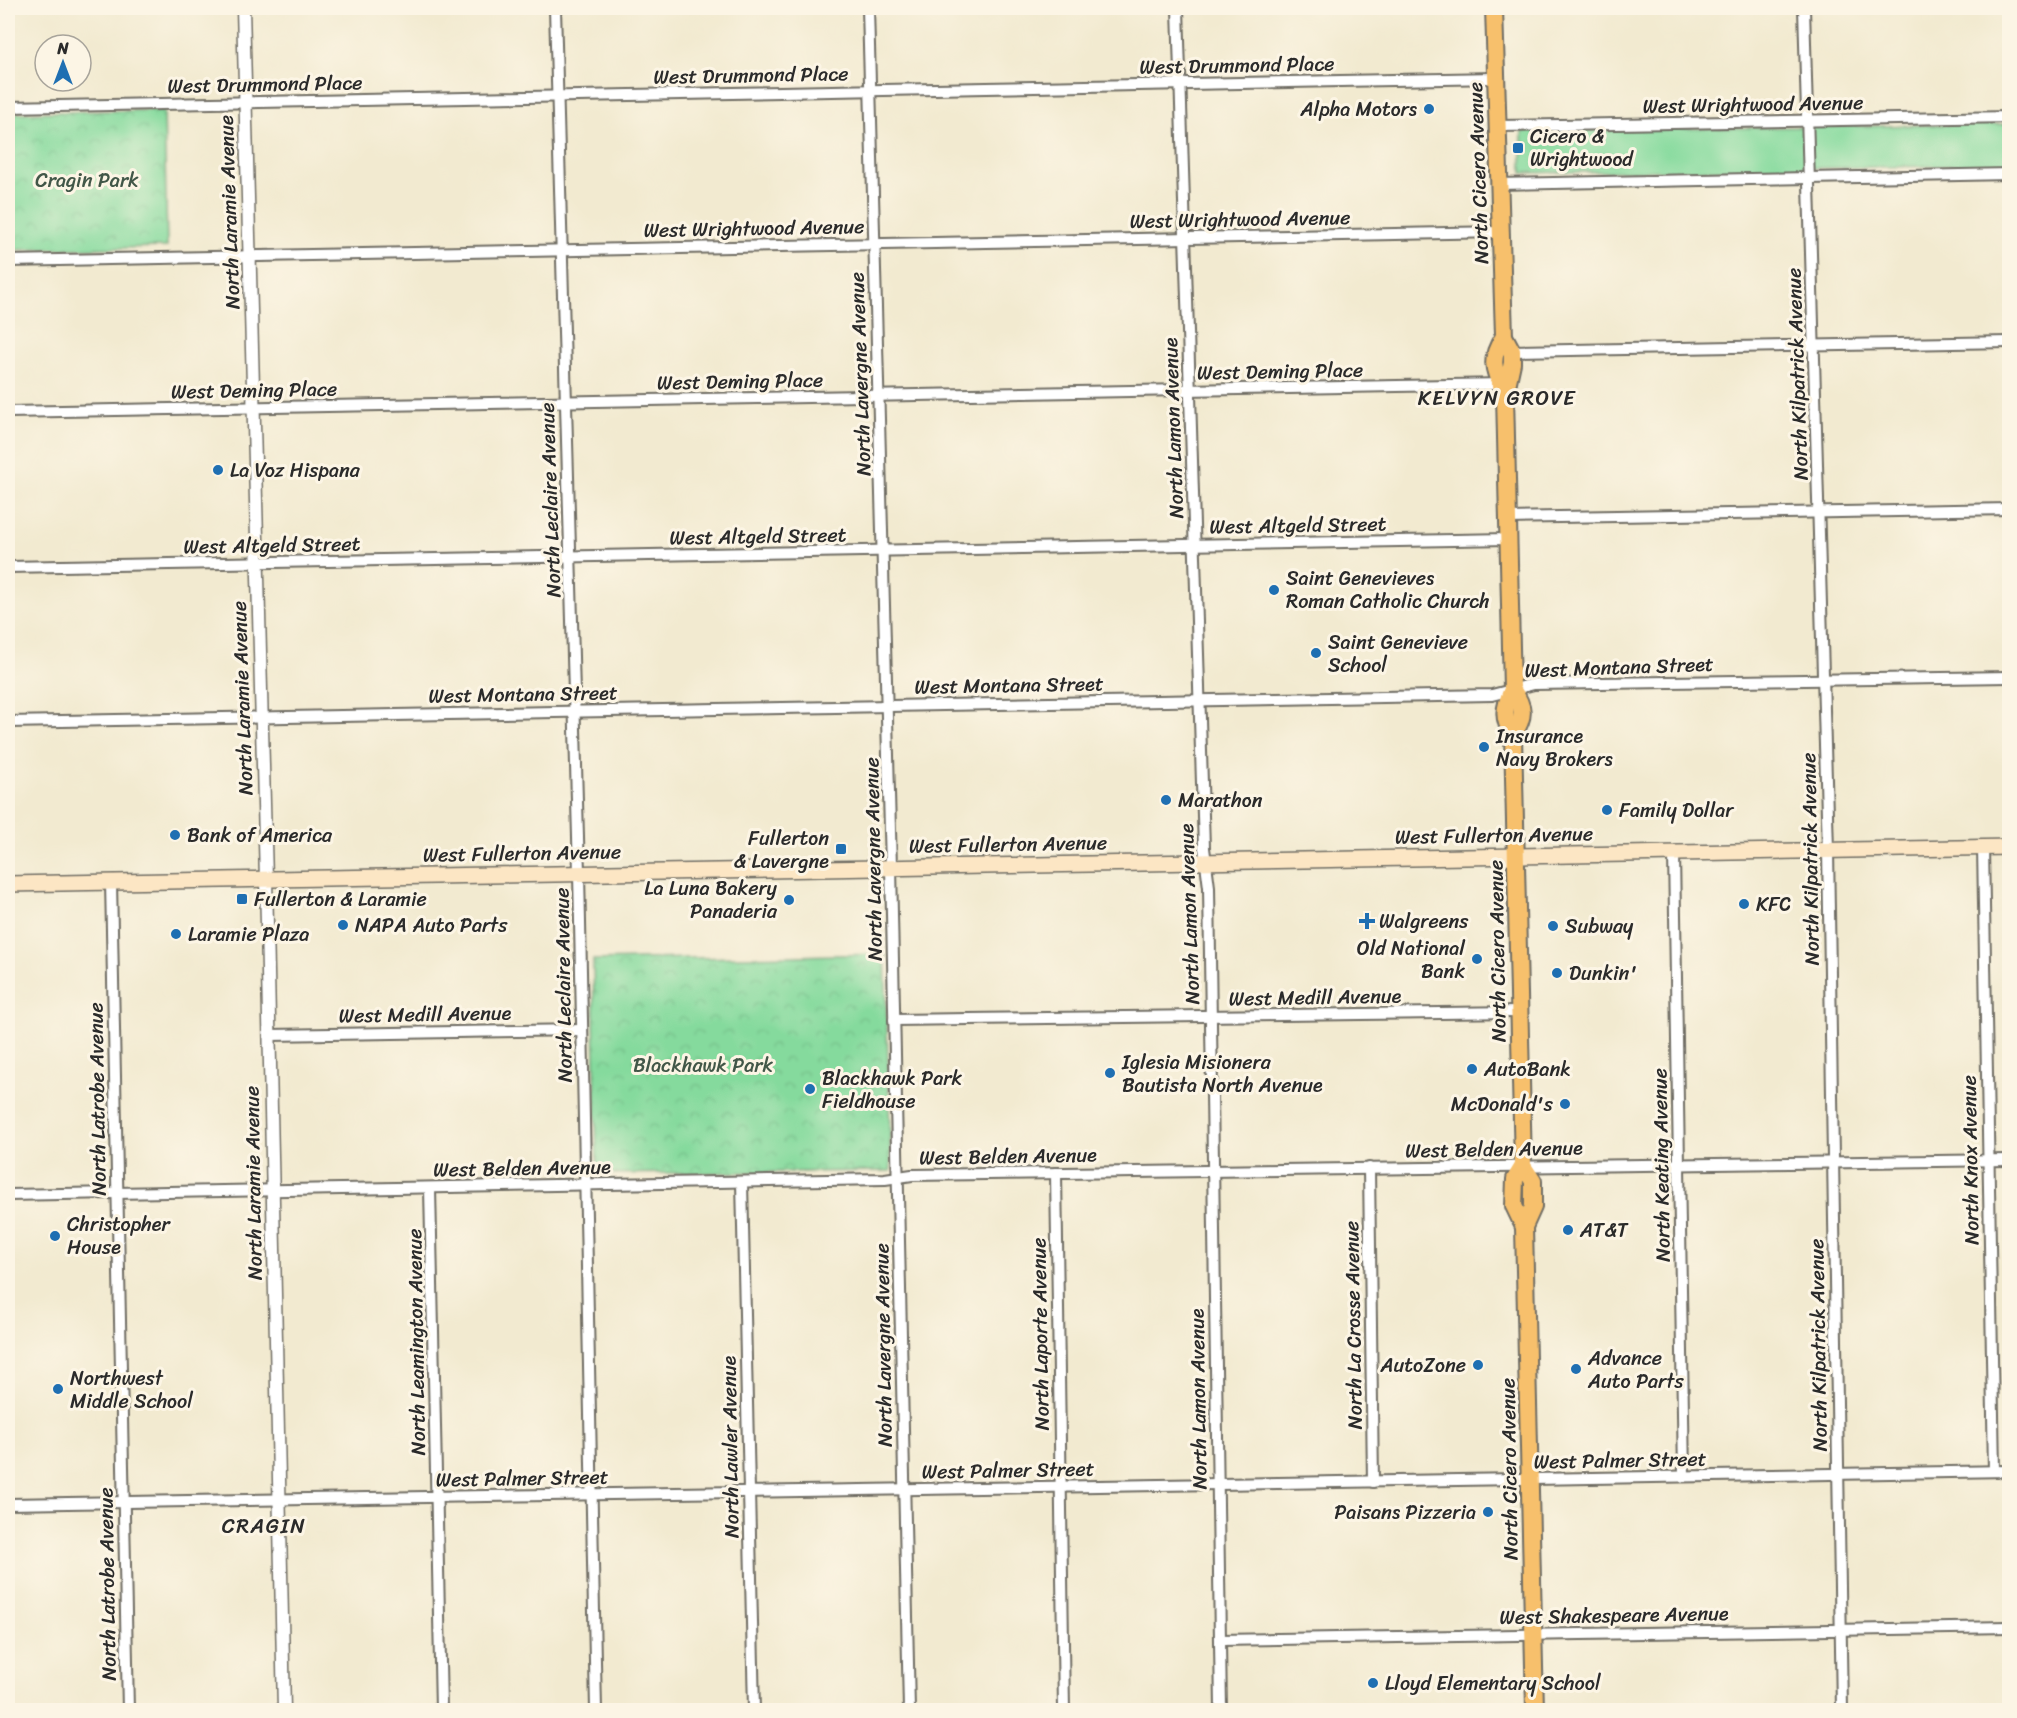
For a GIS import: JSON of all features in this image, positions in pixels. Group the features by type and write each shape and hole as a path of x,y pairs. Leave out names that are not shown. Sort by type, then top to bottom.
{"main road":[{"name":"North Cicero Avenue","path":"1494,8 1501,232 1508,343 1494,352 1495,372 1505,388 1512,689 1521,702 1522,722 1513,735 1523,1167 1533,1181 1533,1207 1524,1227 1535,1710"},
{"name":"West Fullerton Avenue","path":"8,884 2010,847"}],"street":[{"name":"North Laramie Avenue","path":"243,8 266,879 284,1710"},
{"name":"North Leclaire Avenue","path":"555,8 579,873 596,1710"},
{"name":"North Lavergne Avenue","path":"867,8 891,867 909,1710"},
{"name":"North Lamon Avenue","path":"1178,8 1200,700 1209,887 1221,1710"},
{"name":"North Kilpatrick Avenue","path":"1804,8 1828,850 1842,1710"},
{"name":"West Drummond Place","path":"8,107 1496,78"},
{"name":"West Wrightwood Avenue","path":"1498,126 2010,117"},
{"path":"1499,184 2010,174"},
{"name":"West Wrightwood Avenue","path":"8,261 1501,232"},
{"path":"1508,343 1814,345 2010,342"},
{"name":"West Deming Place","path":"8,412 1190,390 1505,388"},
{"path":"1508,518 2010,509"},
{"name":"West Altgeld Street","path":"8,567 1509,539"},
{"name":"West Montana Street","path":"8,722 1492,695 1534,684 2010,678"},
{"name":"North Knox Avenue","path":"1983,847 1994,1472"},
{"name":"North Keating Avenue","path":"1674,853 1684,1476"},
{"name":"North Latrobe Avenue","path":"111,882 128,1710"},
{"name":"West Medill Avenue","path":"894,1020 1519,1012"},
{"name":"West Medill Avenue","path":"269,1035 582,1030"},
{"name":"West Belden Avenue","path":"8,1195 742,1182 898,1178 912,1175 2010,1160"},
{"name":"North La Crosse Avenue","path":"1370,1168 1373,1482"},
{"name":"North Laporte Avenue","path":"1056,1173 1064,1710"},
{"name":"North Lawler Avenue","path":"742,1182 754,1710"},
{"name":"North Leamington Avenue","path":"430,1188 441,1710"},
{"name":"West Palmer Street","path":"8,1504 2010,1471"},
{"name":"West Shakespeare Avenue","path":"1220,1640 2010,1627"}],"green space":[{"name":"Cragin Park","path":"164,110 167,247 8,250 8,113"},
{"path":"2009,124 2009,165 1522,173 1522,131"},
{"name":"Blackhawk Park","path":"885,954 891,1171 597,1174 593,960"}],"place":[{"name":"Alpha Motors","path":"1429,109"},
{"name":"Cicero & Wrightwood","path":"1518,148"},
{"name":"La Voz Hispana","path":"218,470"},
{"name":"Saint Genevieves Roman Catholic Church","path":"1274,590"},
{"name":"Saint Genevieve School","path":"1316,653"},
{"name":"Insurance Navy Brokers","path":"1484,747"},
{"name":"Marathon","path":"1166,800"},
{"name":"Family Dollar","path":"1607,810"},
{"name":"Bank of America","path":"175,835"},
{"name":"Fullerton & Lavergne","path":"841,849"},
{"name":"Fullerton & Laramie","path":"242,899"},
{"name":"La Luna Bakery Panaderia","path":"789,900"},
{"name":"KFC","path":"1744,904"},
{"name":"Walgreens","path":"1367,921"},
{"name":"NAPA Auto Parts","path":"343,925"},
{"name":"Subway","path":"1553,926"},
{"name":"Laramie Plaza","path":"176,934"},
{"name":"Old National Bank","path":"1477,959"},
{"name":"Dunkin'","path":"1557,973"},
{"name":"AutoBank","path":"1472,1069"},
{"name":"Iglesia Misionera Bautista North Avenue","path":"1110,1073"},
{"name":"Blackhawk Park Fieldhouse","path":"810,1089"},
{"name":"McDonald's","path":"1565,1104"},
{"name":"AT&T","path":"1568,1230"},
{"name":"Christopher House","path":"55,1236"},
{"name":"AutoZone","path":"1478,1365"},
{"name":"Advance Auto Parts","path":"1576,1369"},
{"name":"Northwest Middle School","path":"58,1389"},
{"name":"Paisans Pizzeria","path":"1488,1512"},
{"name":"Lloyd Elementary School","path":"1373,1683"}],"district":[{"name":"KELVYN GROVE","path":"1497,398"},
{"name":"CRAGIN","path":"264,1526"}]}
